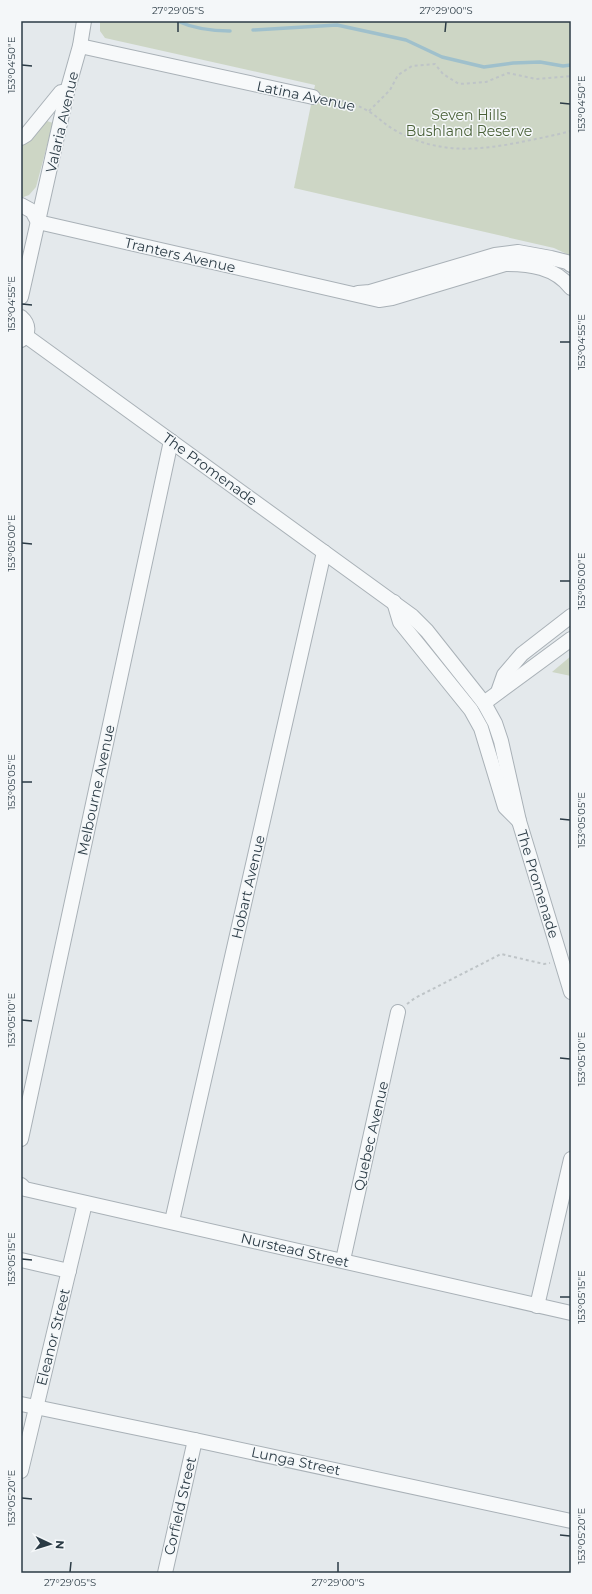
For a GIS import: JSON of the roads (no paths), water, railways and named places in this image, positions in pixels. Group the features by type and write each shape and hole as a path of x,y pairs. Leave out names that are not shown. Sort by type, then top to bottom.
{"street":[{"name":"Valaria Avenue","path":"21,297 67,92 80,46 84,21"},
{"name":"Latina Avenue","path":"80,46 313,97"},
{"path":"21,138 26,135 61,92 67,92"},
{"path":"21,205 32,212 38,222"},
{"name":"Tranters Avenue","path":"38,222 379,300 392,298 505,264 524,264 550,270 564,279 571,288"},
{"name":"Tranters Avenue","path":"346,293 370,292 495,255 518,252 551,258 567,262 571,265"},
{"path":"21,318 27,324 28,328 23,338"},
{"name":"The Promenade","path":"23,338 171,441 394,602 412,616 427,631 484,703 495,723 501,741 519,821 571,992"},
{"name":"Melbourne Avenue","path":"21,1139 23,1117 171,441"},
{"name":"Hobart Avenue","path":"172,1222 324,552"},
{"name":"The Promenade","path":"394,602 400,622 471,710 481,728 505,807 519,821"},
{"path":"498,692 504,675 522,654 571,616"},
{"path":"484,703 571,639"},
{"name":"Quebec Avenue","path":"343,1260 398,1012"},
{"path":"537,1306 571,1159"},
{"name":"Nurstead Street","path":"21,1185 25,1189 85,1203 343,1260 571,1313"},
{"name":"Eleanor Street","path":"21,1471 85,1203"},
{"path":"21,1260 69,1271"},
{"name":"Lunga Street","path":"21,1404 571,1521"},
{"name":"Corfield Street","path":"165,1573 195,1440"}],"waterway":[{"path":"177,21 203,29 230,31"},
{"path":"253,30 337,25 406,40 442,57 484,67 513,63 540,62 563,66 571,65"}],"park label":[{"name":"Seven Hills Bushland Reserve","path":"469,124"}]}
